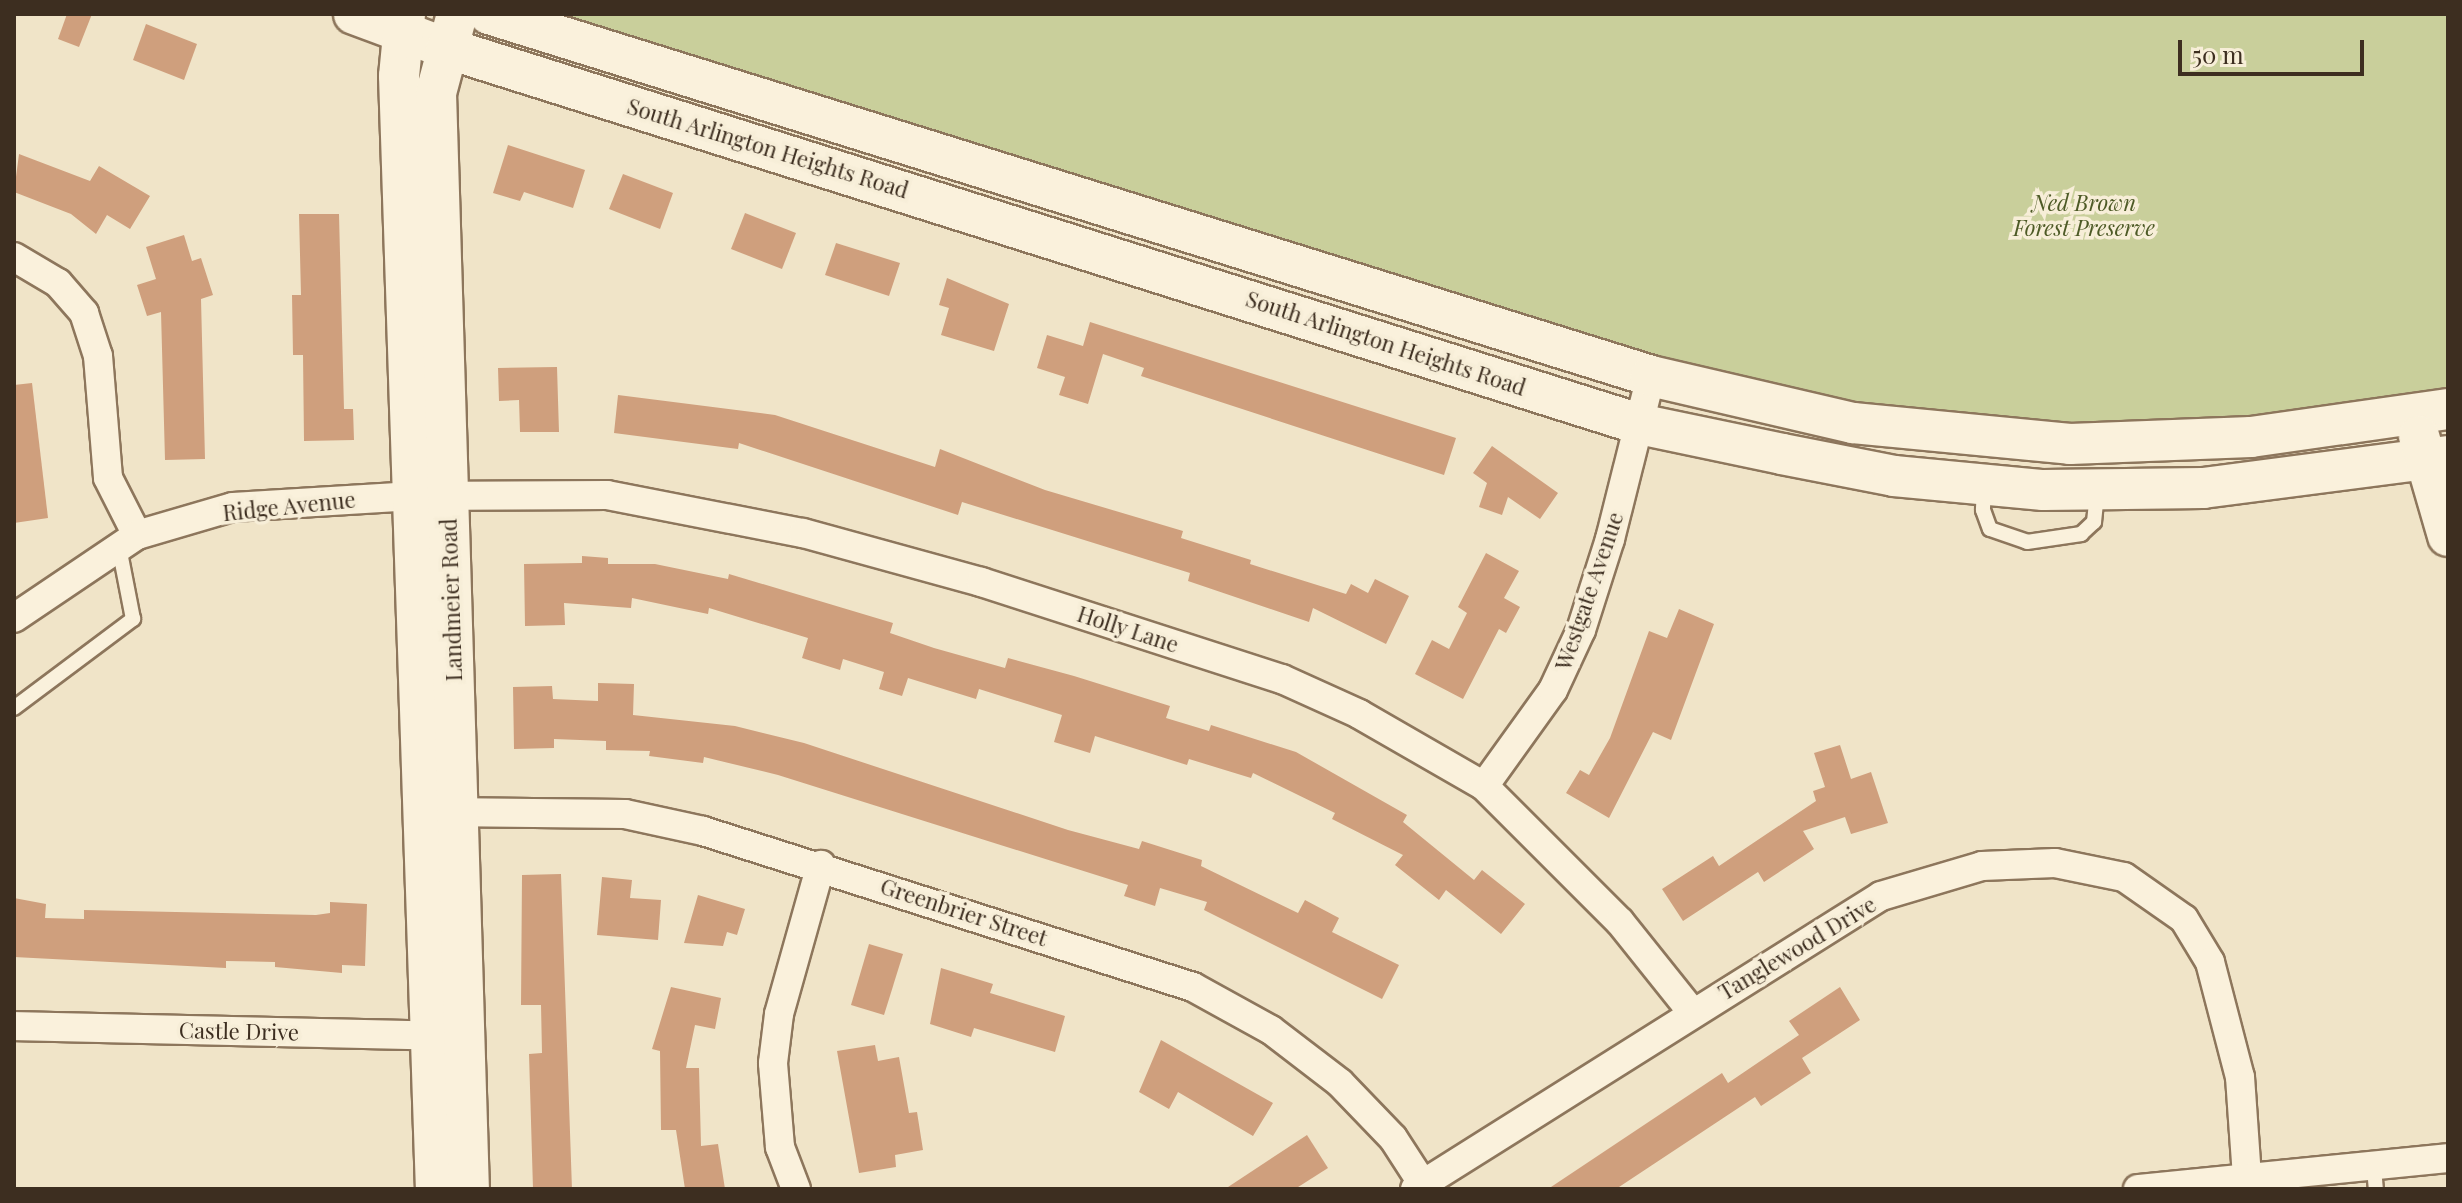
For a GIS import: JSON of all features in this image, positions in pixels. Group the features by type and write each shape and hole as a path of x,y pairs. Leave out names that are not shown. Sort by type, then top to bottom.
{"main road":[{"name":"South Arlington Heights Road","path":"354,14 452,31 1639,424 1894,476 2097,489 2203,488 2437,459"},
{"name":"South Arlington Heights Road","path":"489,14 1651,376 1853,423 2070,444 2251,437 2431,413"},
{"name":"Landmeier Road","path":"404,23 431,496 448,1036 469,1189"},
{"name":"Landmeier Road","path":"431,496 436,93 452,31"},
{"path":"2431,413 2448,536"},
{"name":"Landmeier Road","path":"436,1189 448,1036"}],"street":[{"path":"14,257 58,283 84,313 98,356 108,478 128,541"},
{"name":"Westgate Avenue","path":"1484,786 1567,663 1610,539 1651,376"},
{"name":"Ridge Avenue","path":"14,618 128,541 233,507 431,496"},
{"name":"Holly Lane","path":"431,496 639,499 803,533 981,582 1282,679 1347,708 1484,786 1620,922 1692,1012"},
{"name":"Greenbrier Street","path":"441,812 625,814 821,865 1193,987 1271,1030 1340,1083 1393,1138 1422,1187"},
{"name":"Tanglewood Drive","path":"1422,1187 1692,1012 1881,896 1982,866 2055,863 2124,877 2184,919 2210,962 2240,1077 2248,1184"},
{"path":"796,1189 780,1147 773,1063 779,1014 821,865"},
{"name":"Castle Drive","path":"14,1026 448,1036"},
{"path":"2138,1189 2375,1178 2448,1158"}],"lane":[{"path":"1985,484 1983,510 1990,529 2027,542 2081,534 2094,522 2097,489"},
{"path":"14,708 133,619 128,541"}],"green space":[{"name":"Ned Brown Forest Preserve","path":"489,14 2448,14 2448,409 2243,437 1868,424"}],"building":[{"path":"67,14 92,14 79,47 58,39"},
{"path":"146,24 197,44 184,80 133,60"},
{"path":"508,145 585,170 573,208 524,192 520,201 493,193"},
{"path":"19,154 90,181 99,166 150,196 130,229 107,215 96,234 71,214 14,192"},
{"path":"623,174 673,193 660,229 609,209"},
{"path":"745,213 796,233 782,269 731,249"},
{"path":"299,214 339,214 344,409 353,409 354,440 304,441 303,355 293,355 292,295 301,295"},
{"path":"184,235 192,261 201,258 213,295 201,299 205,459 165,460 161,312 147,316 137,285 156,279 146,247"},
{"path":"836,243 900,263 889,296 825,275"},
{"path":"947,278 1009,304 994,351 941,335 949,308 939,305"},
{"path":"1090,322 1456,438 1444,475 1141,376 1144,368 1103,354 1088,404 1059,395 1065,377 1037,368 1047,335 1083,346"},
{"path":"557,367 559,432 520,432 519,400 499,401 498,368"},
{"path":"32,383 48,518 14,523 14,385"},
{"path":"618,395 775,415 935,467 940,449 1045,490 1183,531 1181,538 1251,560 1250,564 1346,594 1351,584 1368,593 1375,579 1409,596 1386,644 1313,608 1309,622 1188,581 1190,573 962,502 958,515 739,443 738,449 614,433"},
{"path":"1492,446 1558,493 1540,519 1508,497 1502,515 1479,507 1487,483 1473,473"},
{"path":"1486,553 1519,571 1504,598 1520,607 1506,633 1499,629 1463,699 1415,674 1432,640 1449,649 1467,613 1458,607"},
{"path":"582,556 608,558 608,564 655,564 728,579 729,574 893,623 890,633 934,648 1005,668 1008,658 1074,676 1170,706 1166,718 1209,731 1211,725 1296,752 1407,815 1403,822 1474,880 1482,870 1525,904 1501,934 1446,890 1439,900 1395,865 1403,855 1332,819 1335,813 1253,773 1251,778 1189,759 1187,765 1095,736 1090,753 1054,742 1062,715 979,689 976,699 908,678 902,696 879,689 884,672 843,659 840,670 802,658 808,638 709,608 708,614 632,598 631,608 564,603 565,625 525,626 524,564 582,563"},
{"path":"1679,609 1714,624 1671,740 1653,732 1609,818 1566,793 1580,770 1589,775 1610,738 1649,631 1667,638"},
{"path":"598,683 634,684 633,715 735,726 804,743 1068,830 1139,849 1142,841 1202,860 1201,866 1298,913 1305,900 1339,918 1332,932 1399,965 1382,999 1204,910 1207,902 1160,888 1155,906 1124,896 1128,885 778,775 704,757 703,763 649,756 650,751 606,750 606,741 554,739 554,748 514,749 513,687 552,686 553,699 598,701"},
{"path":"1840,745 1851,779 1871,772 1888,823 1851,834 1845,817 1803,831 1814,849 1764,882 1758,872 1683,921 1662,889 1713,856 1719,866 1816,801 1813,791 1825,787 1814,753"},
{"path":"561,874 572,1189 533,1189 529,1054 542,1053 541,1005 521,1005 522,875"},
{"path":"602,877 632,880 630,898 661,900 658,940 597,935"},
{"path":"698,895 745,909 737,935 727,932 723,946 684,943"},
{"path":"14,898 46,904 45,918 84,919 84,910 316,915 330,913 330,902 367,904 365,966 342,965 342,973 275,967 275,962 226,961 226,968 14,957"},
{"path":"869,944 903,954 884,1015 851,1005"},
{"path":"941,968 993,984 990,993 1065,1016 1055,1052 974,1028 971,1037 930,1024"},
{"path":"671,987 721,998 715,1029 695,1025 686,1068 699,1068 701,1146 718,1144 725,1189 685,1189 676,1130 661,1130 660,1051 652,1049"},
{"path":"1840,987 1860,1020 1802,1058 1811,1073 1761,1106 1755,1097 1616,1189 1548,1189 1722,1073 1728,1083 1799,1035 1789,1021"},
{"path":"1161,1040 1273,1103 1253,1136 1178,1092 1169,1109 1139,1092"},
{"path":"875,1045 878,1061 899,1057 909,1113 917,1112 923,1150 895,1155 896,1167 859,1173 837,1051"},
{"path":"1307,1135 1328,1168 1295,1189 1225,1189"}]}
